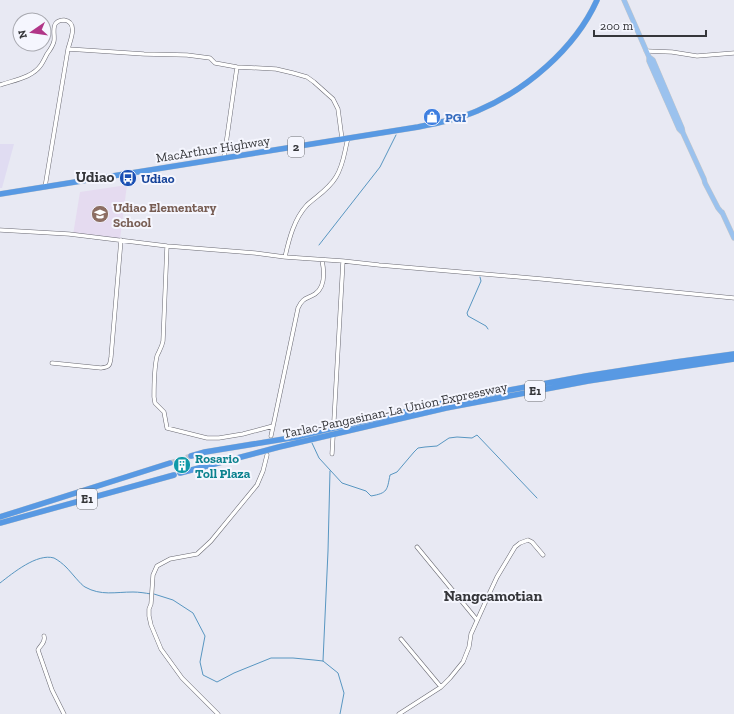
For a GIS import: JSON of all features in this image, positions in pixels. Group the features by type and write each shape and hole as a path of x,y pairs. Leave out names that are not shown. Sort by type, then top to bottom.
{"highway":[{"name":"MacArthur Highway","path":"0,194 435,124 475,112 498,102 531,79 554,60 585,21 597,0"},
{"name":"Tarlac-Pangasinan-La Union Expressway","path":"191,456 213,450 296,437 466,398 586,376 734,354"},
{"name":"Tarlac-Pangasinan-La Union Expressway","path":"180,473 279,447 446,408 588,381 734,359"},
{"name":"E1","path":"0,517 170,463"},
{"name":"E1","path":"0,523 174,475"}],"main road":[{"path":"624,0 679,129 683,133 705,183 718,208 723,214 734,238"}],"street":[{"path":"0,85 25,77 34,72 41,65 53,43 54,24 56,22 63,20 72,25 73,28 68,49 46,187"},
{"path":"68,49 187,55 210,58 215,63 237,67 276,70 311,79 332,99 338,109 345,139 345,156 336,176 329,186 302,212 288,243 286,256"},
{"path":"646,51 672,52 696,56 734,53"},
{"path":"224,158 237,67"},
{"path":"0,230 69,234 167,246 542,279 734,298"},
{"path":"52,363 101,368 106,368 109,366 121,240"},
{"path":"167,246 163,341 156,361 154,397 156,403 164,412 167,428 211,438 219,438 244,434 273,426"},
{"path":"270,436 298,308 303,299 316,293 320,288 324,271 322,260"},
{"path":"334,420 343,261"},
{"path":"332,454 333,437"},
{"path":"218,714 182,678 161,649 149,616 152,597 152,575 157,566 170,559 197,554 211,541 257,485 263,471 267,455"},
{"path":"399,714 440,687 450,678 463,662 469,647 471,634 477,620 497,577 516,547 520,543 528,540 532,542 543,555"},
{"path":"417,548 477,620"},
{"path":"44,636 45,640 38,650 52,690 64,714"},
{"path":"401,639 440,687"}],"shaded area":[{"path":"0,144 14,144 2,188 0,188"},
{"name":"Udiao Elementary School","path":"127,185 120,239 73,235 80,192"}],"waterway":[{"path":"319,245 380,167 396,135"},
{"path":"480,277 481,281 467,313 468,316 486,326 488,329"},
{"path":"312,443 319,458 342,483 366,491 371,496 381,494 386,490 390,475 397,472 418,448 437,446 449,438 472,438 477,435 537,498"},
{"path":"323,661 330,471"},
{"path":"0,583 33,561 47,557 54,558 60,562 83,586 91,590 102,593 135,592 151,594"},
{"path":"154,594 173,600 193,613 205,636 200,662 203,675 217,682 234,673 271,658 293,658 323,661 338,673 344,693 340,714"}],"tunnel":[{"path":"170,463 191,456"}],"place":[{"name":"PGI","path":"432,117"},
{"name":"Udiao","path":"128,178"},
{"name":"Udiao Elementary School","path":"100,214"},
{"name":"Rosario Toll Plaza","path":"182,465"}],"district":[{"name":"Udiao","path":"95,177"},
{"name":"Nangcamotian","path":"493,596"}]}
